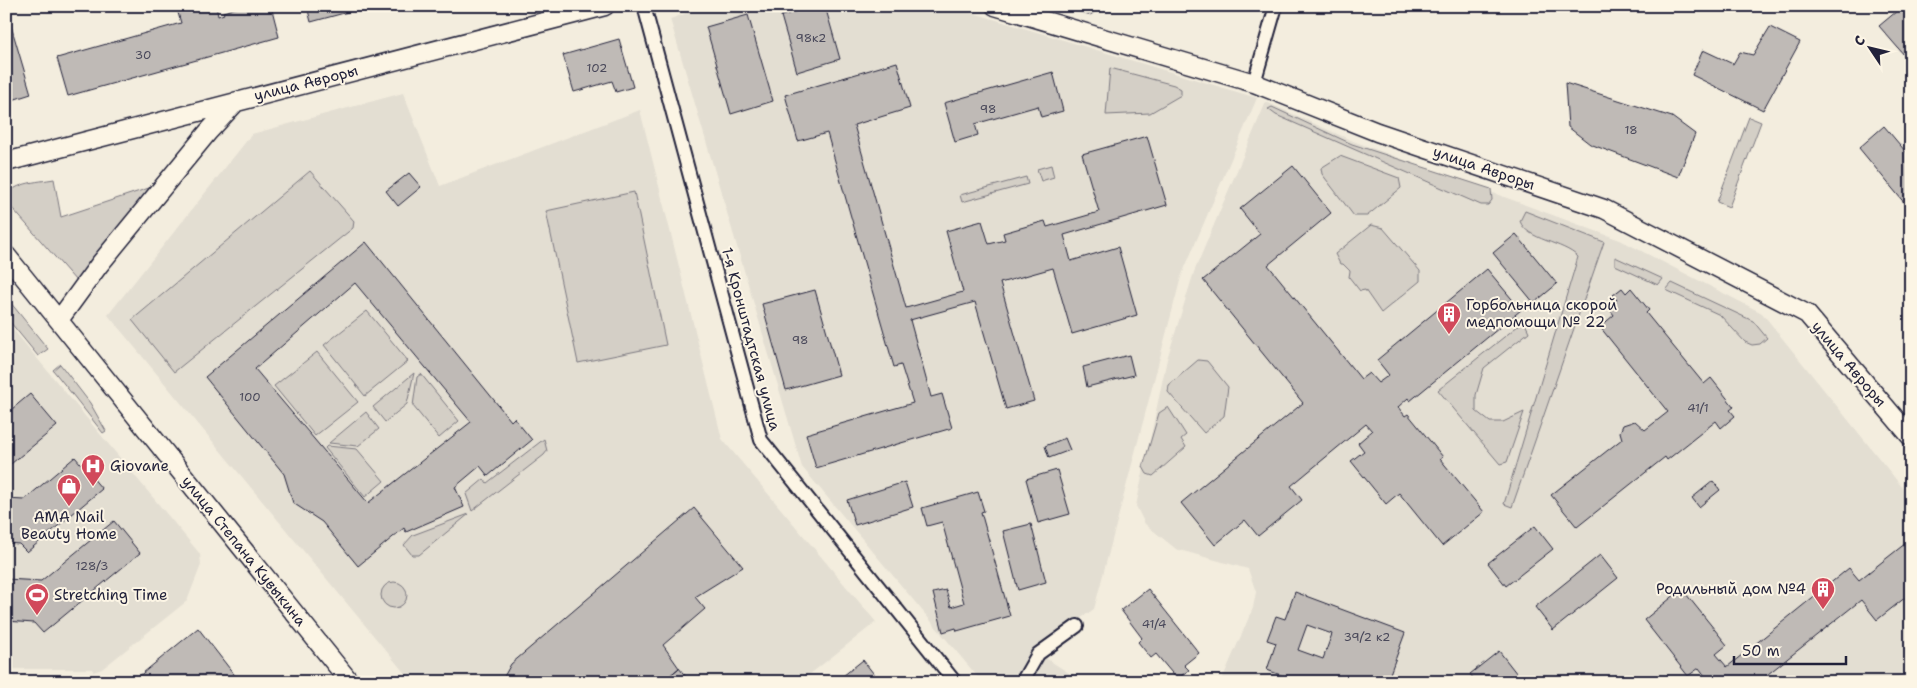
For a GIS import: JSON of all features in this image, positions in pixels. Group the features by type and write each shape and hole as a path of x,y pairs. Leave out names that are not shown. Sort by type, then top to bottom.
{"street":[{"name":"улица Авроры","path":"6,162 605,6"},
{"name":"1-я Кронштадтская улица","path":"644,6 761,440 955,682"},
{"name":"улица Авроры","path":"995,6 1254,83 1377,132 1604,209 1807,314 1911,438"},
{"path":"1254,83 1276,6"},
{"path":"59,320 99,265 208,132 238,101"},
{"name":"улица Степана Кувыкина","path":"6,255 350,682"},
{"path":"1022,682 1038,654 1077,626"}],"shaded area":[{"path":"708,6 950,6 1257,98 1181,277 1094,609 1038,648 1020,682 982,682 802,467 670,19"},
{"path":"1056,6 1101,6 1091,15"},
{"path":"1110,68 1174,85 1181,89 1181,95 1150,113 1106,115"},
{"path":"403,93 440,186 640,110 722,439 876,622 800,682 412,682 108,315 252,134"},
{"path":"1266,102 1353,141 1620,240 1762,313 1911,498 1911,666 1892,682 1221,682 1253,608 1256,592 1248,569 1176,549 1145,524 1136,506 1167,359 1194,272"},
{"path":"1272,107 1352,144 1491,189 1492,200 1488,205 1481,205 1276,115 1268,109"},
{"path":"1749,117 1761,122 1729,207 1717,202"},
{"path":"1340,156 1399,178 1401,188 1367,216 1354,216 1322,174 1321,168"},
{"path":"1051,165 1054,177 1041,181 1037,169"},
{"path":"310,171 354,221 353,228 174,372 132,320"},
{"path":"1026,177 1028,184 962,202 960,195"},
{"path":"54,179 61,217 155,186 76,281 6,201 12,190 18,186"},
{"path":"634,192 666,345 578,363 546,211"},
{"path":"1525,211 1604,242 1512,507 1504,504 1578,257 1564,248 1530,233 1520,221"},
{"path":"1371,225 1383,228 1420,271 1420,281 1381,313 1365,290 1360,291 1349,277 1350,271 1343,264 1340,264 1335,254"},
{"path":"1615,257 1663,279 1658,285 1615,265"},
{"path":"1672,283 1753,321 1767,338 1760,344 1752,345 1745,342 1720,315 1666,290"},
{"path":"6,297 48,349 38,356 6,317"},
{"path":"367,311 408,361 365,396 324,345"},
{"path":"6,321 200,554 201,565 187,601 102,669 93,672 93,669 6,669"},
{"path":"1524,321 1529,332 1484,368 1476,395 1476,411 1490,422 1503,422 1524,412 1507,462 1500,464 1438,390"},
{"path":"317,352 358,402 315,436 274,386"},
{"path":"1198,360 1207,361 1228,387 1224,416 1204,433 1168,392 1169,385"},
{"path":"60,364 90,403 106,431 103,433 53,370"},
{"path":"414,373 407,404 385,422 373,407"},
{"path":"421,374 459,421 439,438 413,406 417,377"},
{"path":"1168,407 1186,435 1181,439 1186,447 1153,476 1147,474 1143,467 1159,413"},
{"path":"366,412 379,429 358,446 329,443"},
{"path":"544,439 547,451 544,455 472,511 466,494 484,479 487,483"},
{"path":"327,446 357,449 384,481 365,497 325,448"},
{"path":"469,514 419,555 412,555 404,545 413,535"},
{"path":"394,582 403,586 407,595 403,604 394,608 385,604 381,595 385,586"},
{"path":"1044,657 1083,682 1030,682"}],"building":[{"path":"176,6 216,6 218,16 224,14 223,12 243,6 271,6 279,37 68,96 57,58 181,23"},
{"path":"307,6 370,6 311,22"},
{"path":"816,6 825,6 840,59 797,72 781,16"},
{"path":"1903,6 1911,6 1911,63 1879,26"},
{"path":"6,9 31,94 6,102"},
{"path":"748,15 773,101 731,114 706,27"},
{"path":"1770,27 1800,42 1763,110 1692,75 1703,50 1733,64 1740,52 1753,55"},
{"path":"619,39 633,87 616,92 612,81 574,92 563,55"},
{"path":"897,62 910,108 854,125 906,308 963,292 946,231 982,221 989,244 1005,240 1003,233 1045,221 1047,227 1099,212 1082,154 1147,136 1167,205 1064,235 1071,261 1118,247 1137,315 1072,334 1053,268 1000,283 1034,401 1006,409 975,302 910,320 931,397 942,394 952,428 816,468 806,434 913,403 901,365 894,367 827,133 798,141 785,95"},
{"path":"1053,72 1063,111 1041,117 1038,106 975,124 978,135 955,142 944,103"},
{"path":"1565,83 1672,117 1695,134 1678,177 1590,144 1568,127"},
{"path":"1884,126 1911,158 1911,211 1859,148"},
{"name":"Горбольница скорой медпомощи № 22","path":"1293,166 1331,213 1268,265 1361,379 1369,373 1378,383 1389,375 1377,360 1487,269 1521,310 1410,401 1408,398 1398,407 1405,416 1408,414 1443,457 1440,459 1484,512 1442,546 1399,493 1386,504 1351,461 1364,451 1358,443 1372,431 1366,424 1291,486 1302,500 1258,536 1245,520 1215,545 1181,503 1303,403 1203,280 1260,234 1240,209"},
{"path":"409,173 421,187 398,206 386,191"},
{"path":"1516,234 1557,284 1534,303 1493,253"},
{"path":"366,242 511,421 514,418 532,440 488,476 480,466 455,487 464,507 406,532 404,528 358,566 322,522 293,503 284,474 205,377","holes":["355,283 471,422 368,503 255,369"]},
{"path":"1622,288 1626,293 1631,288 1649,310 1646,313 1704,384 1711,378 1734,407 1730,410 1735,416 1721,428 1716,421 1667,460 1665,457 1577,527 1551,495 1622,439 1620,432 1623,425 1635,421 1645,430 1668,412 1600,327 1614,315 1608,307 1617,300 1613,295"},
{"path":"815,290 839,375 786,390 762,304"},
{"path":"1129,355 1134,375 1087,387 1083,367"},
{"path":"30,394 57,426 6,468 6,414"},
{"path":"1065,438 1070,450 1049,458 1045,446"},
{"path":"75,457 102,489 27,552 19,544 6,543 6,499 24,500"},
{"path":"1057,470 1070,514 1038,523 1026,479"},
{"path":"1713,481 1720,490 1699,507 1692,498"},
{"path":"905,482 913,507 855,525 847,500"},
{"path":"978,492 984,511 981,512 1010,616 957,631 956,628 943,632 933,593 946,590 951,607 964,603 942,522 927,526 922,508"},
{"path":"694,508 743,567 695,597 705,609 663,645 679,668 662,682 501,682 511,664"},
{"path":"114,521 140,553 43,633 34,623 6,621 6,579 41,581"},
{"path":"1031,524 1046,582 1018,590 1003,531"},
{"path":"1535,526 1553,549 1506,586 1488,563"},
{"name":"Родильный дом №4","path":"1906,543 1911,549 1911,593 1877,620 1861,600 1758,682 1708,682 1699,668 1688,676 1644,620 1682,589 1727,645 1716,654 1727,667 1849,568 1859,580"},
{"path":"1600,555 1618,578 1553,630 1535,607"},
{"path":"1148,589 1199,653 1184,665 1189,670 1177,679 1156,654 1151,658 1138,642 1142,638 1121,610"},
{"path":"1295,592 1405,633 1387,682 1300,682 1267,670 1276,643 1267,640 1276,616 1285,619","holes":["1307,625 1332,634 1323,659 1298,650"]},
{"path":"198,628 240,682 132,682"},
{"path":"1499,651 1517,674 1507,682 1476,682 1470,674"},
{"path":"863,660 880,682 839,682 838,680"},
{"path":"679,668 690,682 662,682"}],"place":[{"name":"Горбольница скорой медпомощи № 22","path":"1449,335"},
{"name":"Giovane","path":"93,487"},
{"name":"AMA Nail Beauty Home","path":"69,507"},
{"name":"Родильный дом №4","path":"1823,610"},
{"name":"Stretching Time","path":"37,616"}]}
